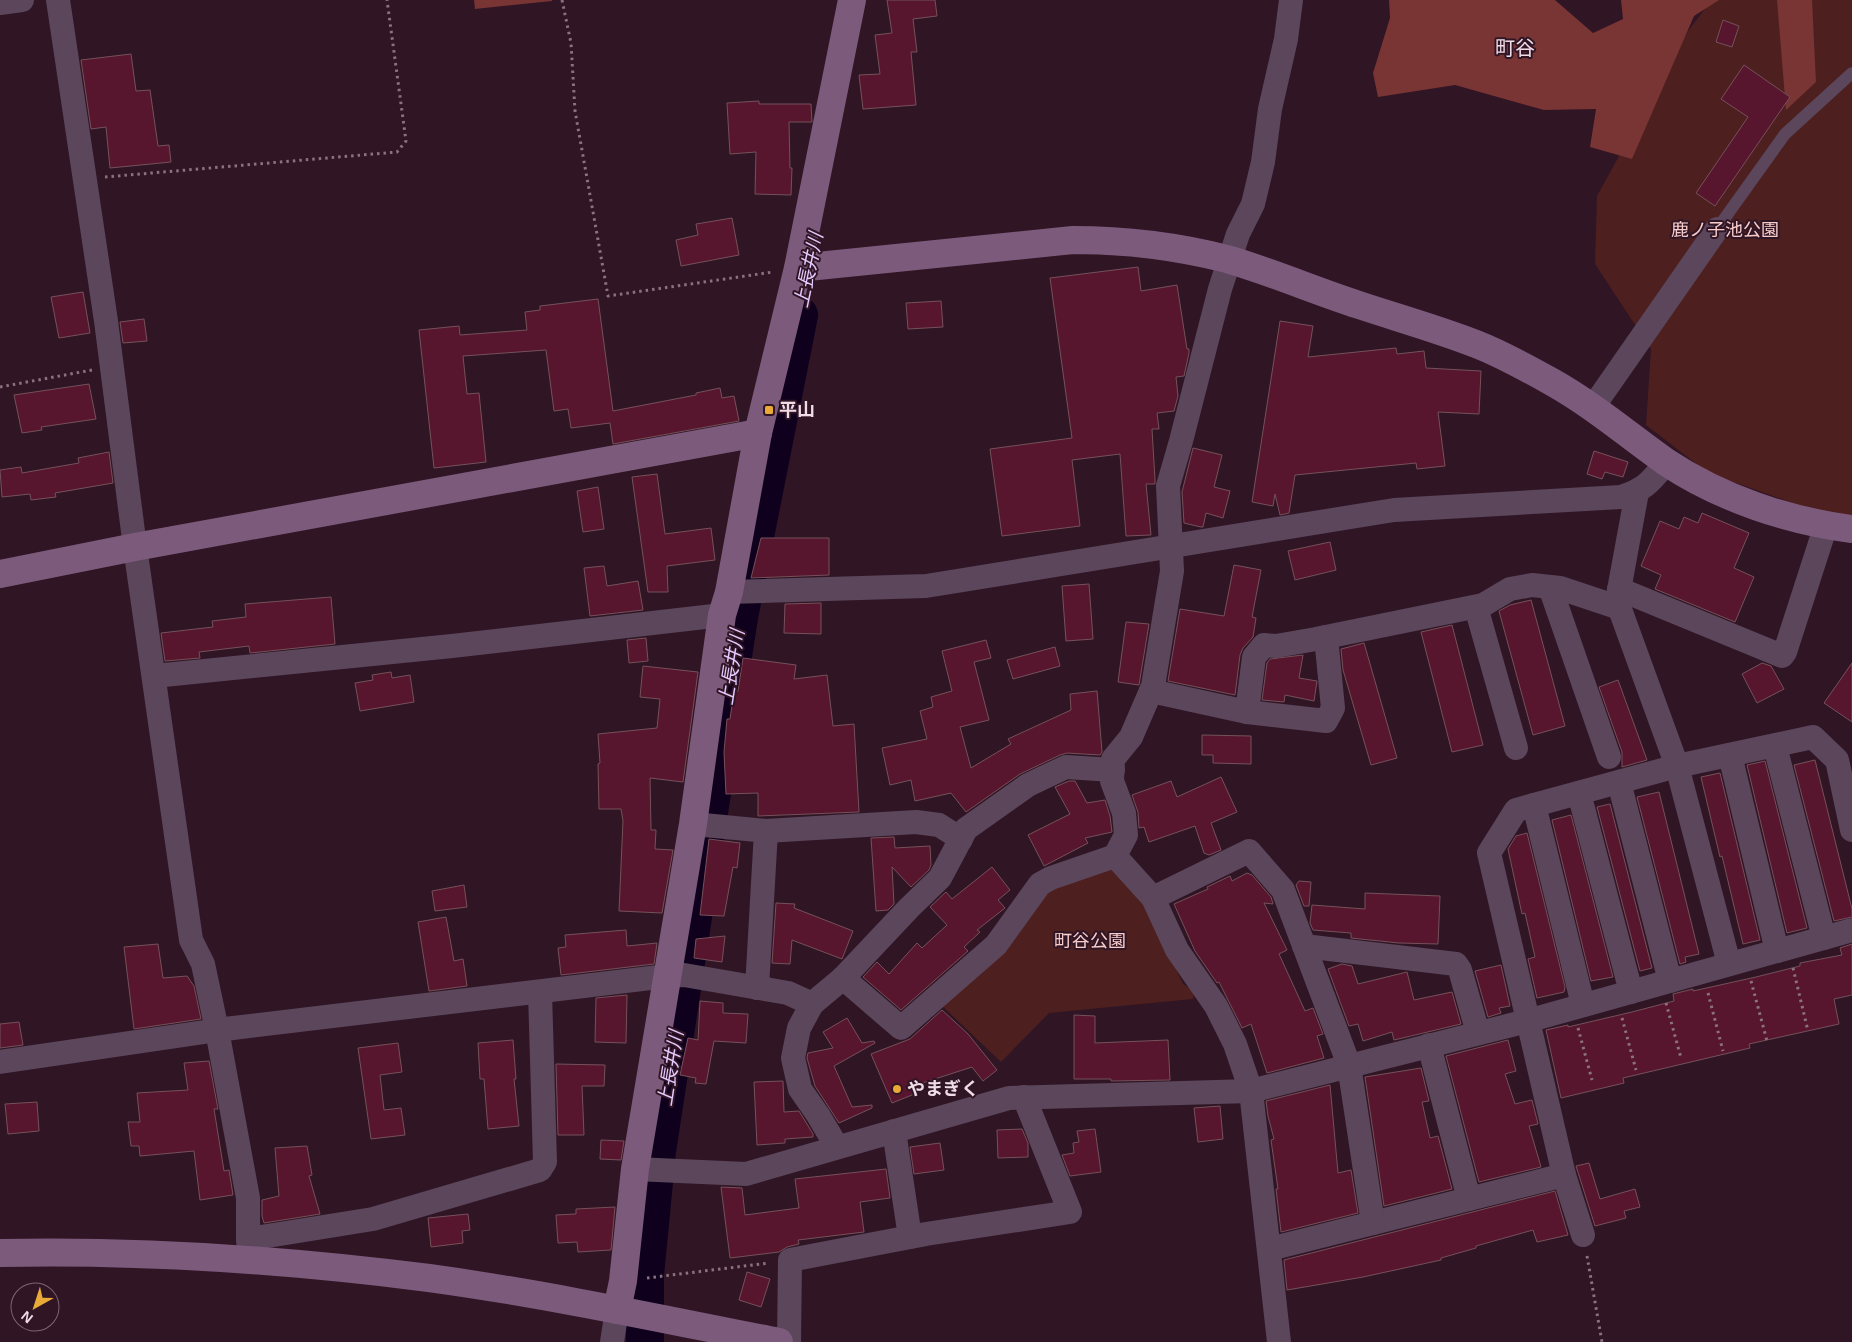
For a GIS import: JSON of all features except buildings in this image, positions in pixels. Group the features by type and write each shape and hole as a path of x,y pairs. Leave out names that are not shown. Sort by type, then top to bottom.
{"street":[{"path":"0,2 22,0"},
{"path":"58,0 112,367 135,547 191,940 202,964 217,1030 248,1198 249,1249"},
{"path":"612,1342 623,1281 634,1170 693,824 725,603 758,433 798,268 852,0"},
{"path":"843,978 901,1028 996,945 1040,884 1051,878 1115,856 1126,835 1124,813 1112,781 1112,770 1114,759 1131,737 1151,691 1172,571 1168,486 1220,289 1238,234 1252,204 1264,162 1270,109 1286,39 1292,0"},
{"path":"1593,407 1717,229"},
{"path":"798,268 1072,240 1112,240 1189,250 1229,260 1477,344 1515,361 1593,407 1667,462 1694,478 1736,498 1778,512 1839,527 1782,656 1619,599 1532,585 1510,589 1483,605 1326,637 1276,646 1264,645 1254,657 1247,712"},
{"path":"0,574 135,547 758,433"},
{"path":"154,676 452,646 725,603 926,586 1394,510 1621,497 1637,492 1653,479 1667,462"},
{"path":"1637,492 1619,599 1677,766 1737,962"},
{"path":"1550,587 1609,757"},
{"path":"1476,606 1516,748"},
{"path":"1151,691 1247,712 1326,721 1333,708 1326,637"},
{"path":"1583,1235 1564,1175 1489,853 1516,810 1677,766 1814,738 1837,760 1852,830"},
{"path":"1775,746 1824,938"},
{"path":"1730,755 1782,949"},
{"path":"837,1148 800,1089 793,1058 799,1028 812,1004 843,978 940,878 966,829 1028,785 1066,767 1112,770"},
{"path":"1618,782 1665,982"},
{"path":"1580,793 1623,994"},
{"path":"1534,805 1578,1007"},
{"path":"693,824 766,831 916,822 938,825 961,839"},
{"path":"757,988 766,831"},
{"path":"1153,898 1249,851 1283,890 1349,1065 1372,1223"},
{"path":"1115,856 1153,898 1177,950 1216,1006 1235,1044 1251,1091 1279,1342"},
{"path":"634,1170 746,1174 1009,1098 1251,1091 1527,1021 1852,930"},
{"path":"1304,946 1456,964 1460,970 1478,1033"},
{"path":"0,1062 217,1030 667,976 684,975 788,993 812,1004"},
{"path":"0,1253 140,1254 249,1249 373,1219 540,1170 545,1162 540,992"},
{"path":"1429,1045 1469,1199"},
{"path":"789,1342 790,1260 910,1237 1070,1212 1024,1097"},
{"path":"894,1131 910,1237"},
{"path":"1269,1249 1564,1175"},
{"path":"249,1249 617,1310 779,1342"}],"lane":[{"path":"1717,229 1785,134 1852,73"}],"path":[{"path":"84,178 397,152 406,141 387,0"},
{"path":"562,0 571,43 575,111 608,296 798,268"},
{"path":"0,386 112,367"},
{"path":"1782,949 1808,1031"},
{"path":"1737,962 1767,1041"},
{"path":"1703,971 1723,1051"},
{"path":"1665,982 1680,1058"},
{"path":"1623,994 1636,1070"},
{"path":"1578,1007 1592,1080"},
{"path":"1583,1235 1602,1342"},
{"path":"623,1281 790,1260"}],"green space":[{"name":"鹿ノ子池公園","path":"1712,0 1852,0 1852,518 1827,515 1708,473 1646,425 1651,349 1595,264 1597,196 1688,31"},
{"name":"町谷公園","path":"1112,862 1143,898 1183,984 1194,991 1193,999 1049,1013 1001,1062 937,1001 1051,883"}],"shaded area":[{"path":"474,0 552,0 552,1 475,9"},
{"path":"1389,0 1555,0 1593,33 1623,19 1621,0 1719,0 1694,16 1632,159 1590,147 1596,109 1544,110 1455,85 1378,97 1373,73 1390,18"},
{"path":"1777,0 1812,0 1816,82 1786,110"}],"waterway":[{"name":"上長井川","path":"645,1342 645,1275 657,1151 739,617 799,315"}],"place":[{"name":"平山","path":"769,410"},
{"name":"やまぎく","path":"897,1089"}],"district":[{"name":"町谷","path":"1515,48"}]}
